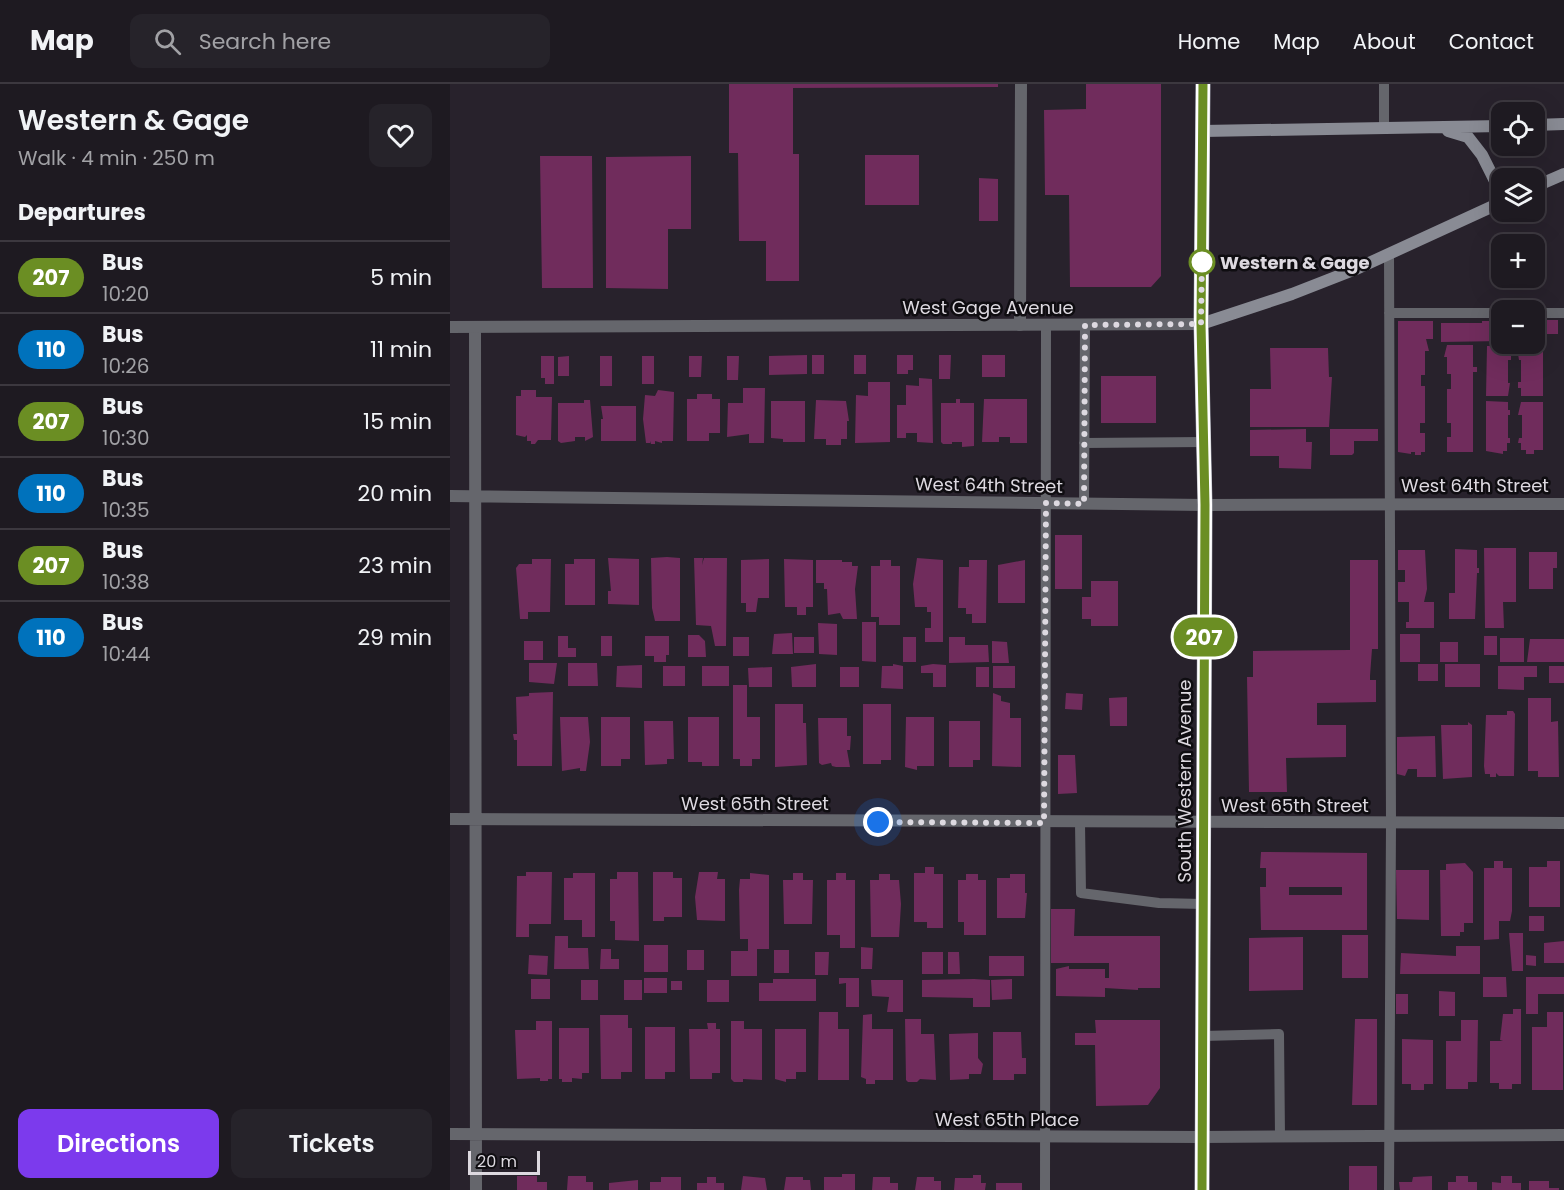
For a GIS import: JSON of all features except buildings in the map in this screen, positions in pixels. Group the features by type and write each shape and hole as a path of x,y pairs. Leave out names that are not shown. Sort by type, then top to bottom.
{"main road":[{"name":"South Western Avenue","path":"1202,1190 1205,505 1201,324 1203,84"},
{"path":"1545,124 1564,124"},
{"path":"1203,131 1491,126"},
{"path":"1438,128 1468,137 1482,155 1491,173"},
{"path":"1545,182 1564,174"},
{"name":"West Gage Avenue","path":"1201,324 1292,294 1389,254 1491,207"}],"street":[{"path":"1020,325 1021,84"},
{"name":"West Gage Avenue","path":"450,327 1201,324"},
{"path":"475,327 476,1190"},
{"name":"West 64th Street","path":"450,496 1205,505 1564,504"},
{"name":"West 65th Street","path":"450,819 1203,824 1564,823"},
{"name":"West 65th Place","path":"450,1134 1045,1137 1564,1135"}],"lane":[{"path":"1384,84 1384,129"},
{"path":"1389,254 1391,823 1389,1190"},
{"path":"1389,313 1491,313"},
{"path":"1545,313 1564,313"},
{"path":"1045,1190 1046,325"},
{"path":"1084,504 1085,325"},
{"path":"1084,442 1204,442"},
{"path":"1080,823 1081,893 1159,903 1203,904"},
{"path":"1203,1036 1280,1034 1280,1137"}],"bus line":[{"name":"207","path":"1202,1190 1205,505 1201,324 1203,84"}],"place":[{"name":"Western & Gage","path":"1202,262"}],"route":[{"path":"878,822 1044,823 1046,503 1084,504 1085,325 1201,324 1202,255 1202,262"}]}
